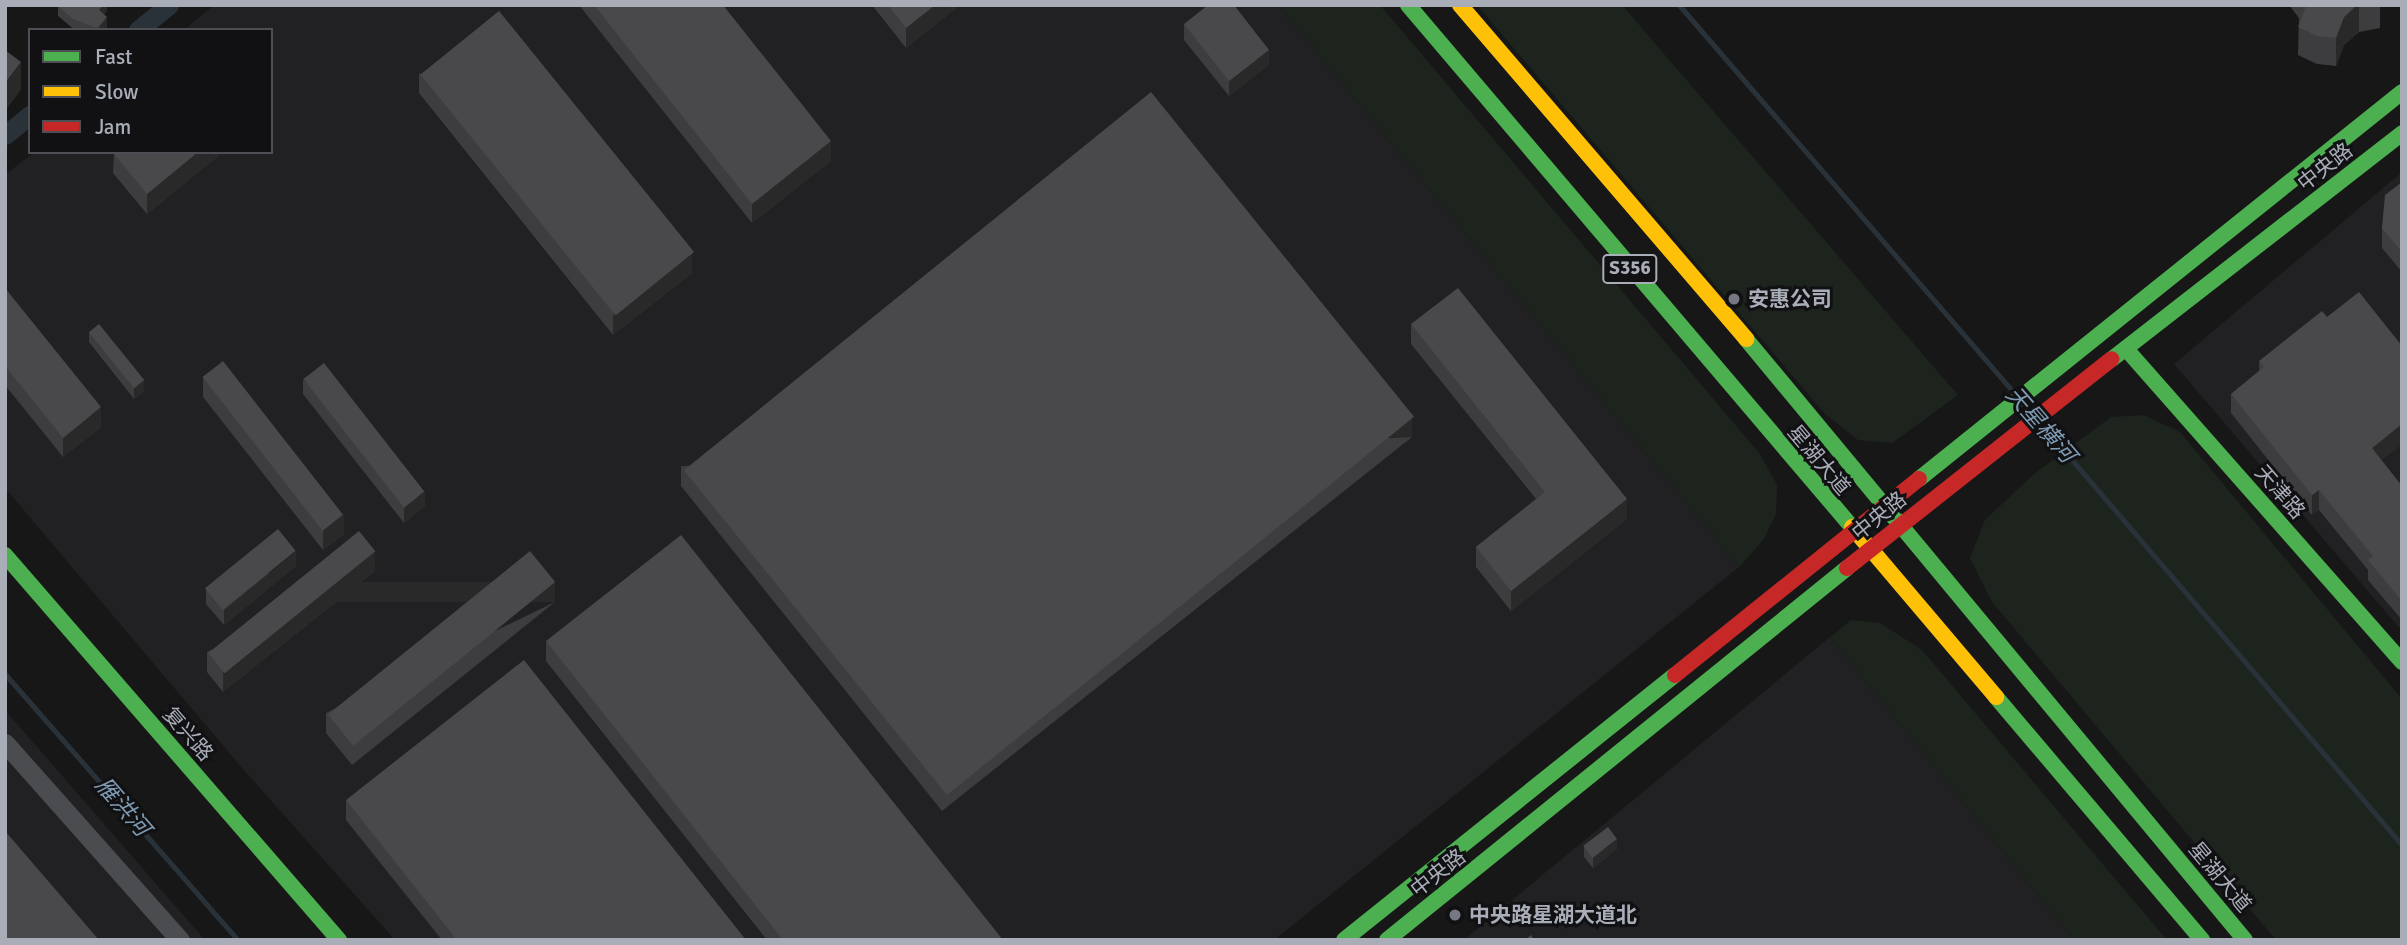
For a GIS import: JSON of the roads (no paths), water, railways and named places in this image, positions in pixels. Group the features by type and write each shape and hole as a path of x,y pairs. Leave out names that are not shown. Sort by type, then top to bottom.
{"street":[{"name":"星湖大道","path":"1408,5 2202,940"},
{"name":"星湖大道","path":"1460,5 1887,507 2245,940"},
{"name":"中央路","path":"1344,940 2402,92"},
{"name":"中央路","path":"1387,940 1901,524 2402,133"},
{"name":"天津路","path":"2127,350 2402,662"},
{"name":"复兴路","path":"5,555 339,940"},
{"path":"5,743 180,940"}],"waterway":[{"path":"140,28 169,5"},
{"name":"天星横河","path":"1679,5 2015,394"},
{"path":"5,135 28,117"},
{"name":"天星横河","path":"2042,425 2402,845"},
{"name":"雁洪河","path":"5,674 238,940"}],"place":[{"name":"安惠公司","path":"1734,299"},
{"name":"中央路星湖大道北","path":"1455,915"}]}
